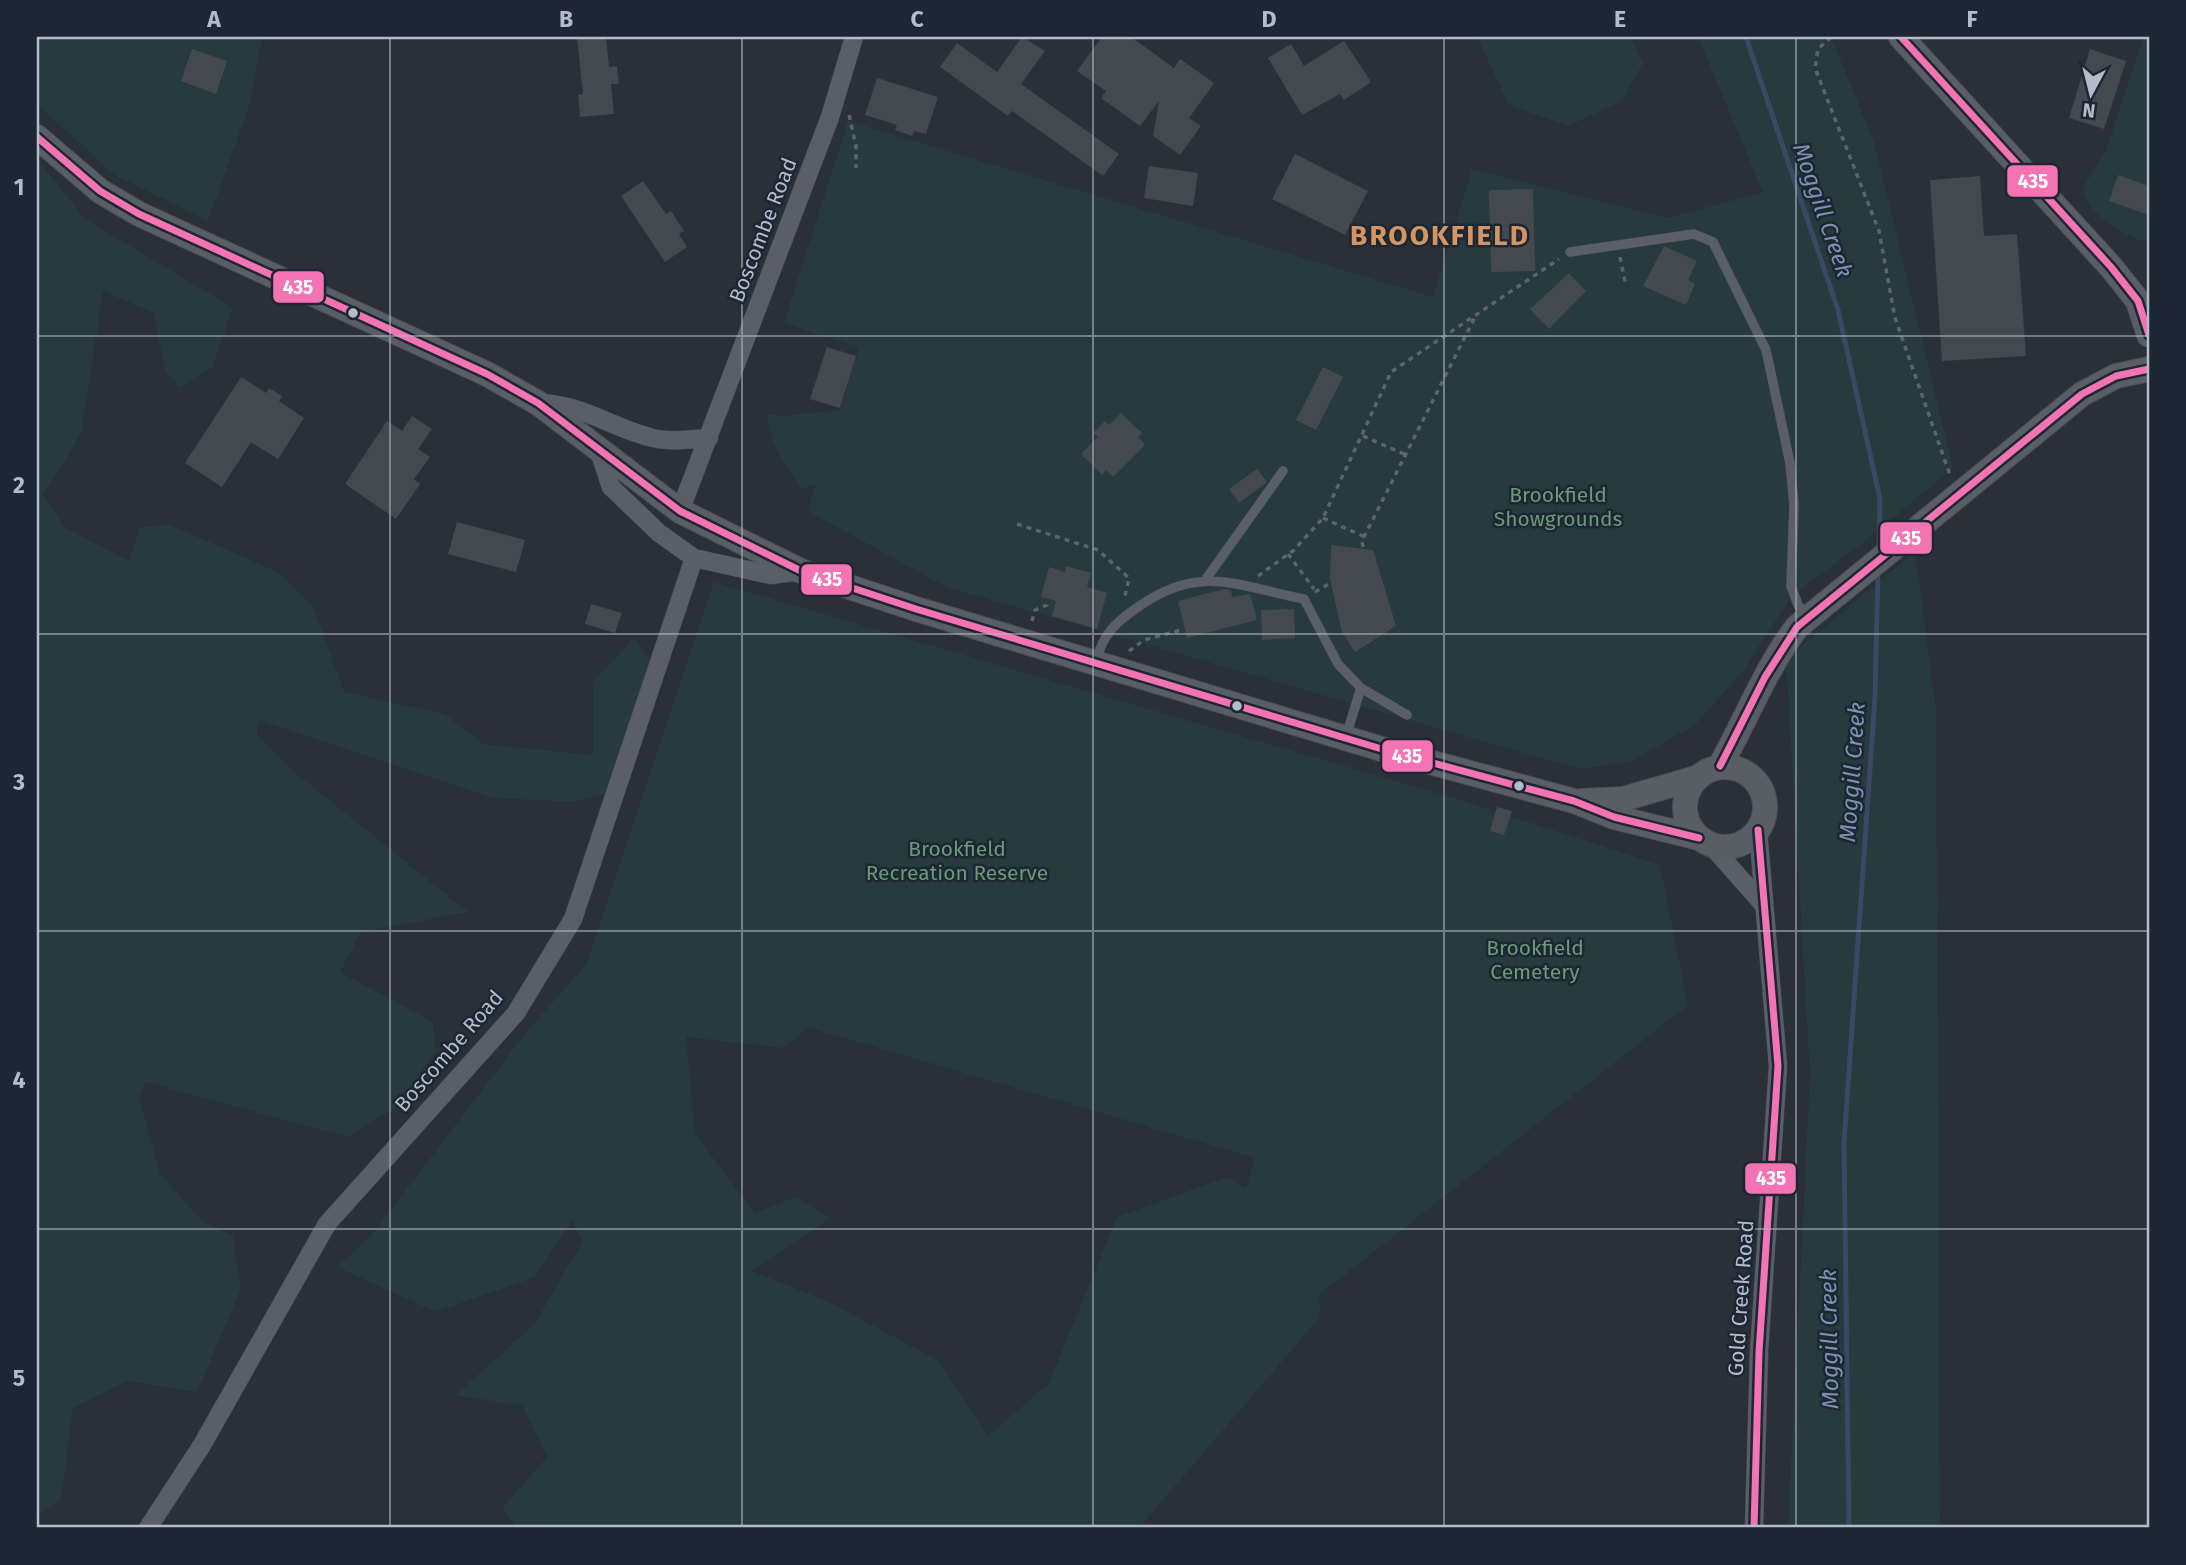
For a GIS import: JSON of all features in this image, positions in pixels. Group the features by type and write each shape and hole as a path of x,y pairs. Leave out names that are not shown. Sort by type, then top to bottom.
{"main road":[{"path":"1901,37 2110,267 2138,301 2149,335"},
{"path":"37,137 100,191 139,214 486,374 538,403 680,511 800,571 916,609 1345,737 1574,801 1614,817 1705,841 1737,845 1758,831 1764,818 1763,792 1746,772 1720,766"},
{"path":"1574,801 1623,799 1696,778 1720,766 1752,710 1776,656 1817,609 2082,394 2116,376 2149,369"},
{"path":"1746,772 1752,710"},
{"path":"1696,778 1684,802 1685,816 1705,841"}],"street":[{"name":"Boscombe Road","path":"680,511 830,117 854,37"},
{"path":"538,403 564,404 648,437 671,441 709,438"},
{"path":"596,445 611,487 659,533 694,558 771,575 800,571"},
{"name":"Boscombe Road","path":"148,1528 202,1445 327,1224 516,1013 573,919 694,558"},
{"name":"Gold Creek Road","path":"1754,1528 1759,1352 1778,1066 1762,903 1758,831"},
{"path":"1705,841 1762,903"}],"lane":[{"path":"1570,252 1694,234 1713,242 1766,350 1792,484 1791,586 1798,605 1817,609"},
{"path":"1206,579 1283,471"},
{"path":"1096,662 1101,643 1120,620 1163,589 1206,579 1304,599 1338,663 1361,688 1407,715"},
{"path":"1345,737 1361,688"}],"path":[{"path":"1831,37 1818,49 1815,68 1879,232 1895,318 1951,477"},
{"path":"848,108 856,146 856,168"},
{"path":"1617,245 1626,286"},
{"path":"1242,587 1289,554 1323,518 1391,372 1570,252"},
{"path":"1363,547 1364,537 1404,454 1477,313"},
{"path":"1363,436 1404,454"},
{"path":"1323,518 1364,537"},
{"path":"1017,524 1098,550 1129,578 1120,620"},
{"path":"1289,554 1316,591"},
{"path":"1032,621 1035,610 1047,605 1048,600"},
{"path":"1129,651 1144,640 1181,630"}],"green space":[{"path":"37,37 262,37 250,103 208,221 113,174 37,104"},
{"path":"1477,37 1630,37 1643,63 1622,101 1568,126 1509,105"},
{"name":"Brookfield Showgrounds","path":"1698,37 1831,37 1874,142 1953,468 1868,539 1792,596 1742,672 1695,725 1630,762 1580,769 946,587 808,511 816,484 803,489 784,463 775,444 767,414 784,416 840,410 859,347 784,323 848,121 1433,297 1472,169 1668,218 1763,192"},
{"path":"2143,37 2149,37 2149,241 2145,242 2107,223 2093,209 2082,189 2106,151"},
{"path":"37,159 85,219 233,308 212,368 180,388 165,370 154,313 103,291 81,434 43,495 64,527 129,561 140,527 170,525 276,571 313,606 344,692 445,714 483,744 593,755 593,682 635,637 650,659 626,769 606,793 575,802 494,798 258,720 257,735 292,770 468,912 361,932 340,972 433,1022 436,1051 400,1105 347,1137 145,1082 139,1099 160,1173 203,1222 233,1236 241,1289 197,1392 127,1381 73,1408 61,1500 37,1515"},
{"path":"1915,552 1936,710 1940,1528 1788,1528 1810,1074 1786,659"},
{"path":"714,582 1454,798 1660,865 1688,1005 1319,1295 1320,1317 1139,1528 518,1528 502,1508 547,1457 523,1406 456,1395 535,1323 583,1241 572,1221 535,1277 436,1312 337,1267 371,1236 528,1030 587,963","holes":["807,1027 1255,1158 1246,1188 1227,1177 1117,1217 1049,1383 988,1436 939,1361 827,1301 752,1271 831,1218 795,1197 755,1213 695,1134 686,1037 785,1048"]}],"building":[{"path":"577,37 606,37 609,67 617,66 619,84 611,84 614,114 580,117 578,95 583,94"},
{"path":"1022,37 1045,51 1021,84 1119,154 1103,176 1012,111 1008,116 940,67 957,43 997,72"},
{"path":"1102,37 1131,37 1174,68 1180,59 1214,83 1189,118 1201,126 1180,155 1153,136 1159,101 1140,126 1101,98 1106,91 1077,71"},
{"path":"1344,41 1371,82 1344,100 1340,94 1302,115 1268,58 1291,44 1304,66"},
{"path":"192,49 227,61 216,94 181,81"},
{"path":"2090,49 2126,61 2104,129 2069,118"},
{"path":"877,78 938,97 926,134 914,131 912,136 895,130 897,125 865,115"},
{"path":"1295,154 1368,191 1345,235 1272,199"},
{"path":"1149,166 1198,173 1193,206 1144,198"},
{"path":"2118,175 2149,186 2149,215 2109,201"},
{"path":"1980,176 1984,236 2017,234 2026,356 1942,361 1930,180"},
{"path":"643,181 666,214 671,211 684,231 679,234 687,247 665,262 621,196"},
{"path":"1533,189 1535,271 1491,272 1489,190"},
{"path":"1664,246 1697,261 1688,280 1695,284 1686,305 1643,286"},
{"path":"1569,273 1586,291 1549,329 1530,309"},
{"path":"827,347 856,356 840,408 810,399"},
{"path":"1323,367 1343,377 1316,430 1296,420"},
{"path":"241,377 266,393 269,388 282,396 279,401 304,418 278,459 251,442 222,487 185,463"},
{"path":"1121,413 1142,433 1138,437 1145,445 1113,477 1106,470 1102,475 1081,454 1098,437 1093,433 1105,421 1109,425"},
{"path":"412,416 432,429 418,449 430,457 414,479 420,484 396,519 345,484 387,421 402,431"},
{"path":"1257,469 1267,482 1239,503 1229,489"},
{"path":"457,522 525,540 516,572 448,554"},
{"path":"1331,545 1373,550 1396,626 1355,652 1342,632 1330,579"},
{"path":"1066,566 1091,573 1087,587 1107,593 1097,629 1052,616 1056,601 1041,597 1049,567 1065,572"},
{"path":"1224,589 1231,590 1232,597 1250,594 1257,620 1187,638 1178,601"},
{"path":"591,604 622,613 615,633 585,624"},
{"path":"1294,609 1295,638 1262,640 1261,610"},
{"path":"1497,807 1512,811 1504,835 1490,831"}],"waterway":[{"name":"Moggill Creek","path":"1746,37 1838,310 1880,499 1879,550"},
{"name":"Moggill Creek","path":"1849,1528 1844,1143 1875,697 1878,570"}],"transit line":[{"name":"435","path":"1901,37 2111,267 2138,301 2149,335"},
{"name":"435","path":"37,137 100,191 139,214 487,374 538,403 680,511 801,571 916,609 1385,750 1574,801 1614,817 1699,838"},
{"name":"435","path":"1720,766 1765,677 1797,627 2082,394 2116,376 2149,369"},
{"name":"435","path":"1754,1528 1759,1352 1778,1066 1758,830"}],"district":[{"name":"BROOKFIELD","path":"1440,235"}],"park label":[{"name":"Brookfield Recreation Reserve","path":"957,861"},
{"name":"Brookfield Cemetery","path":"1535,960"}]}
